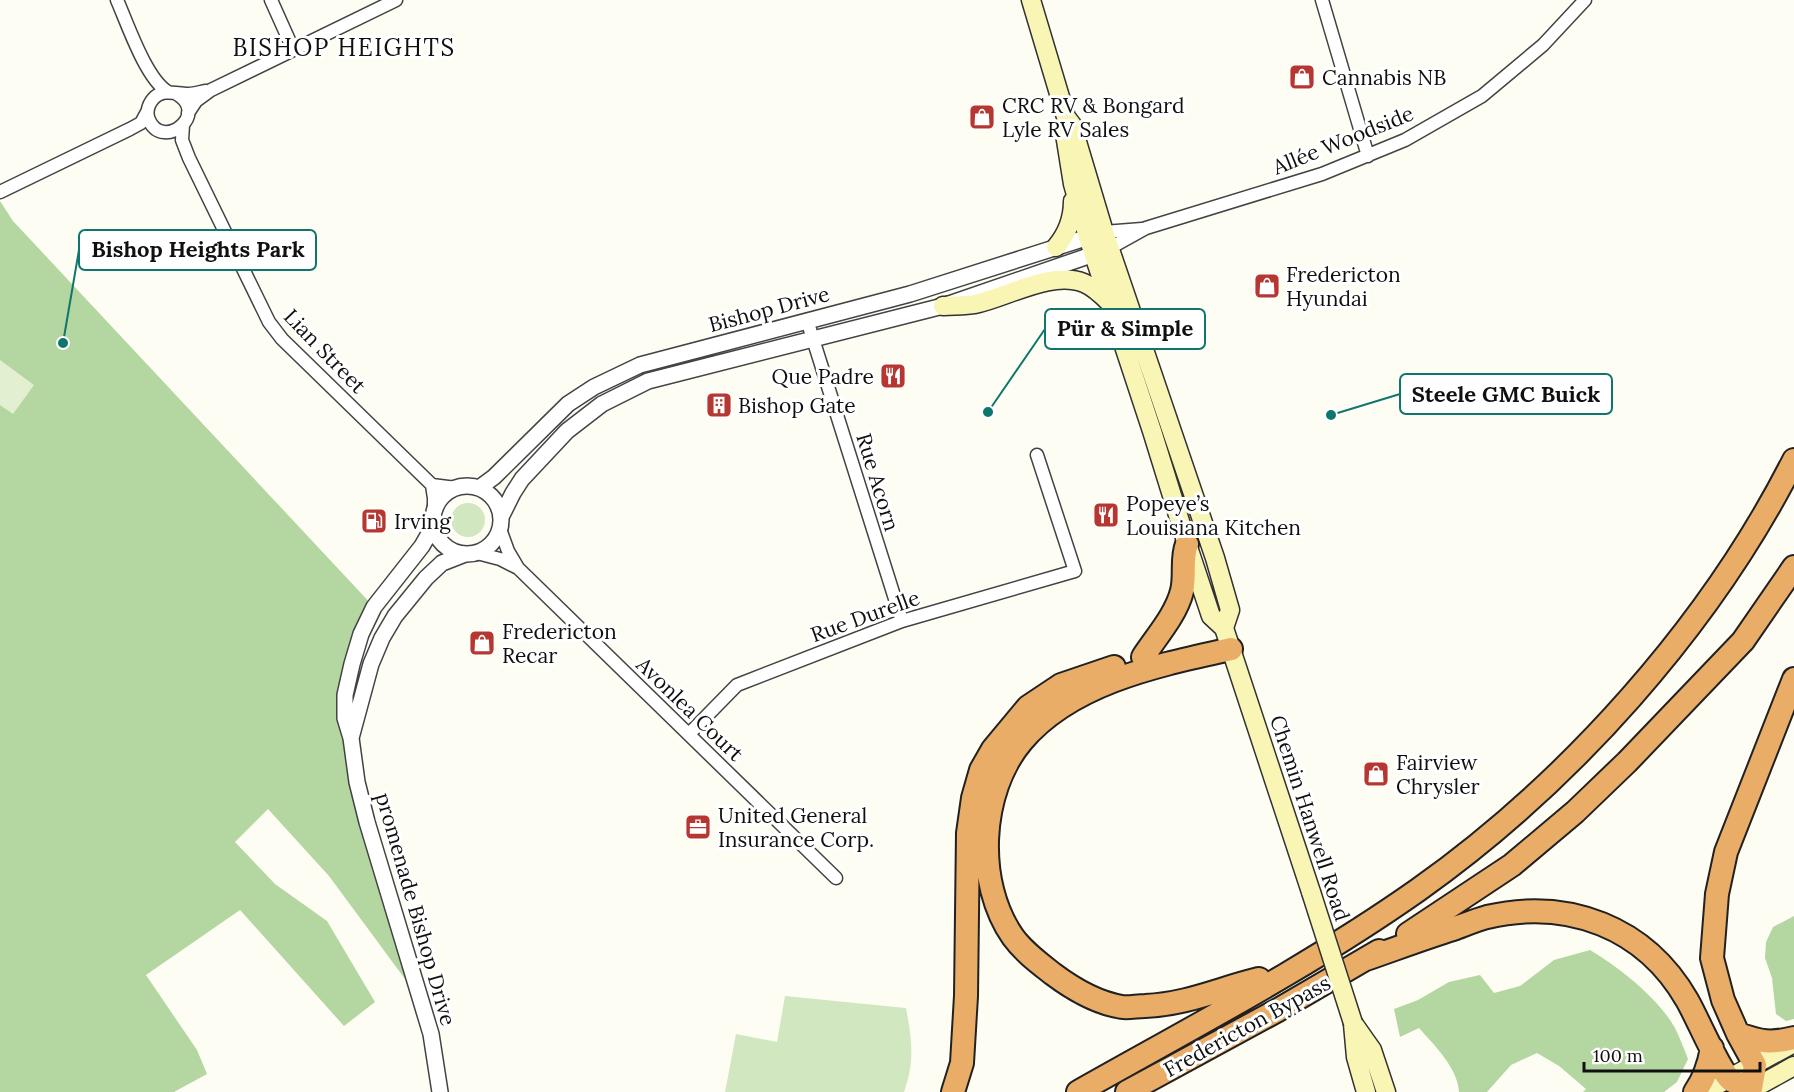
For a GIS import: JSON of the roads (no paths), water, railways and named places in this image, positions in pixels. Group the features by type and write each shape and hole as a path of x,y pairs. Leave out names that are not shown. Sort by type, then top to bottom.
{"highway":[{"name":"Fredericton Bypass","path":"1078,1092 1293,971 1419,890 1488,835 1560,771 1605,726 1666,656 1712,595 1760,522 1794,460"},
{"path":"1143,657 1168,620 1181,594 1184,580 1183,553 1187,544"},
{"path":"1366,959 1440,914 1512,865 1575,812 1627,762 1743,641 1794,567"},
{"path":"953,1092 962,1063 966,996 968,832 973,798 981,771 993,749 1028,707 1061,685 1143,657 1227,637"},
{"path":"1227,637 1161,666 1098,688 1071,701 1044,720 1022,742 993,796 987,821 986,855 999,912 1013,937 1032,957 1069,986 1094,998 1123,1007 1192,1000 1246,982 1293,971"},
{"path":"1366,959 1487,917 1527,911 1555,912 1599,921 1626,935 1652,954 1672,975 1728,1078 1749,1091 1755,1065 1723,1000 1712,958 1718,894 1726,852 1794,679"},
{"name":"Fredericton Bypass","path":"1127,1092 1366,959"},
{"path":"1738,1034 1774,1043 1794,1041"},
{"path":"1695,1092 1704,1080 1712,1048"}],"main road":[{"name":"Chemin Hanwell Road","path":"1031,0 1066,117 1072,125 1110,303 1211,616 1227,637 1311,892 1353,1023 1356,1057 1366,1092"},
{"name":"Chemin Hanwell Road","path":"1066,117 1064,128 1073,184 1099,243 1215,558 1230,610 1227,637"},
{"path":"1056,247 1069,230 1073,210 1073,184"},
{"path":"943,306 974,305 1052,280 1067,279 1083,283 1096,290 1110,303"},
{"name":"Chemin Hanwell Road","path":"1353,1023 1372,1050 1386,1092"},
{"path":"1704,1092 1794,1041"},
{"path":"1749,1091 1794,1066"}],"street":[{"path":"117,0 146,65 160,87 185,101 188,113"},
{"path":"271,0 293,49"},
{"path":"130,129 144,127 161,131 178,130 196,101 211,90 396,0"},
{"path":"1322,0 1368,156"},
{"name":"Allée Woodside","path":"1099,243 1302,181 1406,140 1482,96 1543,45 1585,0"},
{"path":"146,65 150,81 149,119 161,131"},
{"path":"0,192 141,123 156,95 172,92 192,94 211,90"},
{"name":"Lian Street","path":"183,125 182,140 189,158 269,322 282,339 432,484"},
{"name":"Lian Street","path":"161,131 175,139 189,158"},
{"name":"Bishop Drive","path":"479,488 494,477 568,404 618,374 640,365 910,294 1056,247 1099,243"},
{"name":"Bishop Drive","path":"501,523 513,493 534,466 567,431 602,404 648,381 943,306 1099,243"},
{"name":"Rue Acorn","path":"807,320 902,621"},
{"name":"Rue Durelle","path":"689,734 736,685 902,621 1075,572 1037,455"},
{"path":"351,738 371,664 395,616 426,578 442,563 487,548 495,539 501,523 494,499 479,488 467,486 456,488 432,484 437,536 454,552 471,553"},
{"path":"351,738 345,718 345,695 361,634 374,607 422,546 434,519 438,502 456,488"},
{"name":"Avonlea Court","path":"501,523 508,551 518,568 836,878"},
{"name":"Avonlea Court","path":"471,553 500,559 518,568"},
{"name":"promenade Bishop Drive","path":"351,738 357,782 367,822 431,1034 440,1092"}],"place":[{"name":"Cannabis NB","path":"1302,77"},
{"name":"CRC RV & Bongard Lyle RV Sales","path":"982,117"},
{"name":"Fredericton Hyundai","path":"1267,286"},
{"name":"Bishop Heights Park","path":"63,343"},
{"name":"Que Padre","path":"893,376"},
{"name":"Bishop Gate","path":"719,405"},
{"name":"Pür & Simple","path":"988,412"},
{"name":"Steele GMC Buick","path":"1331,415"},
{"name":"Popeye’s Louisiana Kitchen","path":"1106,515"},
{"name":"Irving","path":"374,521"},
{"name":"Fredericton Recar","path":"482,643"},
{"name":"Fairview Chrysler","path":"1376,774"},
{"name":"United General Insurance Corp.","path":"698,827"}],"district":[{"name":"BISHOP HEIGHTS","path":"344,47"}]}
